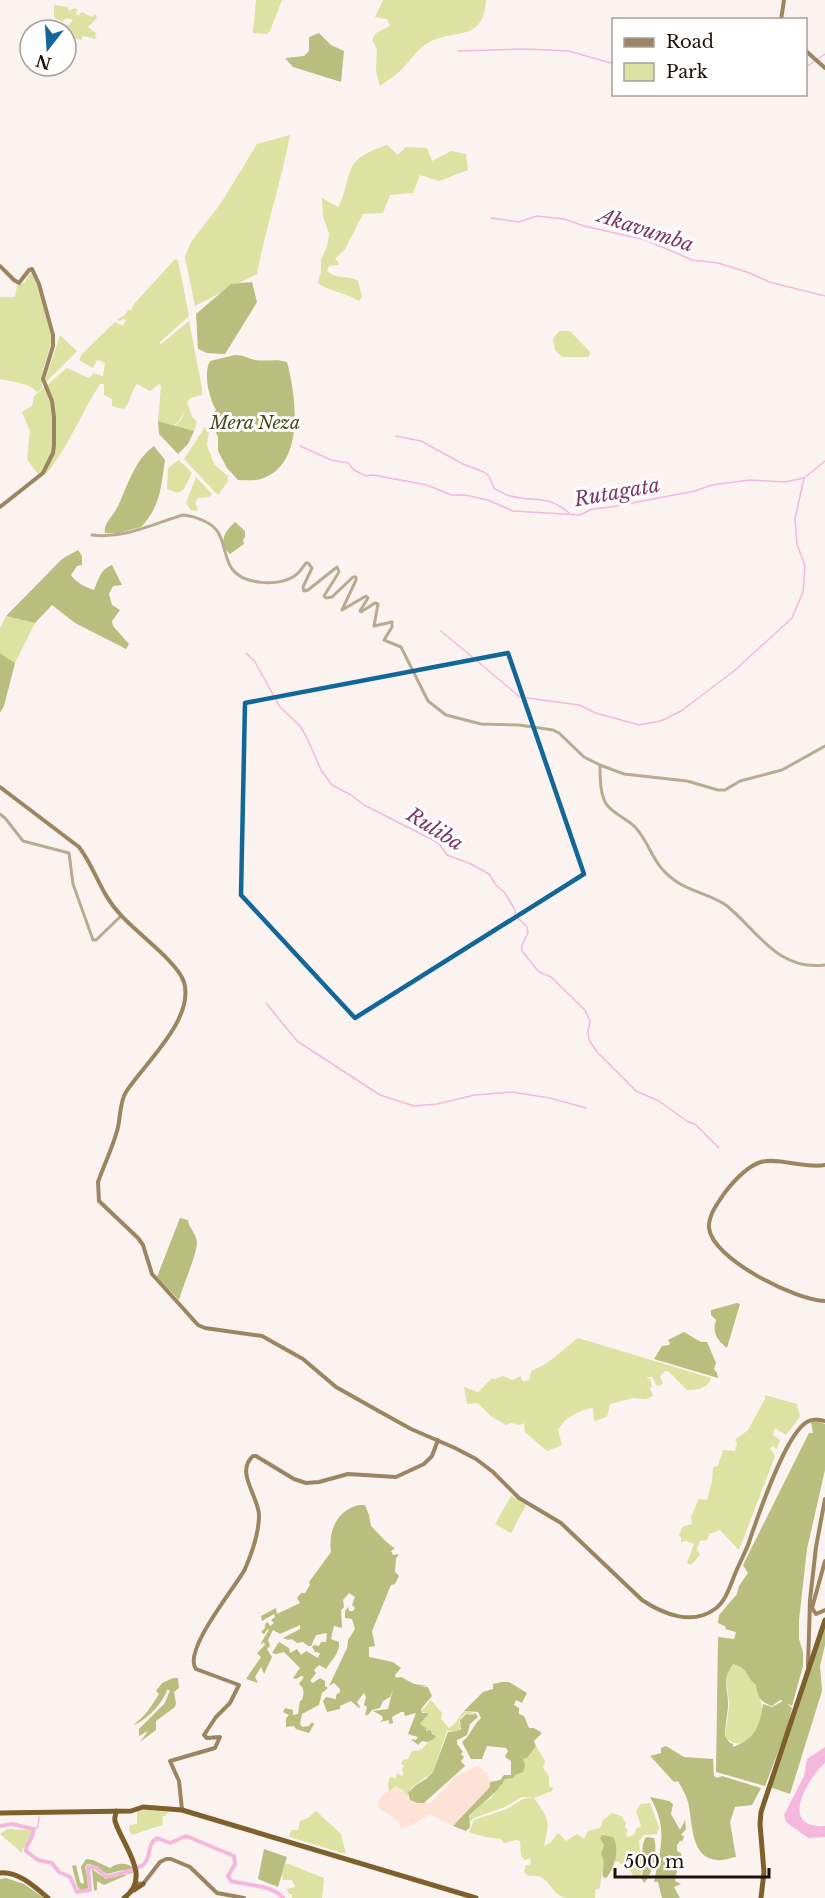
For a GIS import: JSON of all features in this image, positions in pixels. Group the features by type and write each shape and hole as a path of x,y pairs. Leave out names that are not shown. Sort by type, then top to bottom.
{"highway":[{"path":"761,1898 764,1855 760,1824 761,1812 825,1620"},
{"path":"117,1823 124,1814 143,1807 182,1810 476,1898"},
{"path":"117,1811 117,1823 134,1864 136,1878 133,1892"},
{"path":"0,1813 131,1811"},
{"path":"100,1812 117,1823"},
{"path":"0,1873 10,1872 17,1875 48,1898"},
{"path":"124,1898 144,1882"}],"main road":[{"path":"781,18 784,0"},
{"path":"807,52 825,68"},
{"path":"0,266 19,283 32,269 39,284 53,335 53,346 43,380 52,401 55,438 53,453 43,473 0,507"},
{"path":"0,787 79,848 88,858 106,897 121,916 179,973 185,985 184,1006 168,1039 125,1093 117,1131 98,1182 99,1201 138,1238 144,1247 152,1274 198,1325 262,1336 303,1359 341,1390 411,1429 476,1459 493,1472 521,1500 561,1522 642,1600 671,1615 693,1617 710,1612 723,1601 740,1565 774,1476 801,1427 812,1420 825,1421"},
{"path":"825,1165 813,1167 766,1161 756,1164 724,1194 711,1215 709,1228 712,1237 722,1249 753,1275 816,1301 825,1301"},
{"path":"182,1810 179,1781 169,1762 215,1749 220,1737 207,1738 204,1735 216,1717 230,1703 239,1685 196,1669 193,1660 201,1638 228,1591 246,1567 254,1544 259,1516 246,1474 246,1463 256,1456 294,1479 309,1483 348,1474 396,1477 424,1464 432,1456 438,1440"},
{"path":"808,1666 810,1600 816,1547 825,1499"},
{"path":"825,1561 812,1608 816,1614 825,1610"},
{"path":"136,1878 144,1882 161,1861 171,1859 190,1867 217,1893 244,1898"}],"street":[{"path":"92,535 129,532 183,515 205,522 215,529 220,535 230,567 235,572 261,583 269,584 294,577 308,563 312,568 303,587 304,591 337,567 339,572 324,596 332,597 352,577 356,577 357,580 342,610 366,596 368,598 361,606 361,612 375,603 378,604 374,626 392,622 392,627 384,639 401,647 426,698 440,711 459,720 481,724 519,725 553,730 564,736 584,757 624,774 687,781 725,790 740,780 782,770 825,746"},
{"path":"600,765 600,779 607,805 638,830 655,861 665,873 687,888 726,905 774,951 800,962 815,966 825,965"},
{"path":"0,814 23,841 69,852 73,884 93,940 96,940 121,916"}],"highlighted area":[{"path":"508,653 584,874 355,1018 241,895 245,703"}],"shaded area":[{"path":"825,1747 825,1763 805,1791 800,1812 803,1820 811,1825 825,1826 825,1837 808,1838 786,1822 784,1815 804,1776 807,1759"},
{"path":"477,1766 487,1773 490,1787 453,1826 431,1814 405,1828 400,1828 399,1822 378,1807 381,1797 395,1786 403,1790 410,1800 430,1804 455,1777"}],"green space":[{"path":"256,0 282,0 267,34 253,33"},
{"path":"383,0 486,0 484,14 479,24 464,33 435,39 425,45 400,71 380,86 376,71 377,49 372,40 376,33 390,26 387,19 375,17"},
{"path":"54,5 68,7 69,11 75,8 78,10 77,16 82,12 92,17 95,14 97,18 88,27 96,33 97,37 95,39 83,36 81,40 78,39 78,18 54,17"},
{"path":"319,33 331,45 344,51 341,82 293,67 285,58 304,56 309,51 309,37"},
{"path":"290,135 257,274 195,306 185,257 191,242 221,203 257,144"},
{"path":"387,145 398,155 406,147 427,148 432,161 451,151 466,154 468,170 439,181 420,175 413,193 390,195 383,213 363,214 345,249 335,259 338,265 329,266 327,271 335,276 358,281 362,296 359,301 318,283 321,259 327,247 329,234 323,216 322,198 338,207 356,161 368,152"},
{"path":"175,259 178,260 189,316 159,343 161,344 189,321 202,388 202,395 190,398 187,403 197,422 194,431 175,426 186,409 174,425 158,421 161,386 159,384 150,391 137,384 124,409 112,406 112,399 104,395 104,384 100,384 55,463 47,473 37,473 27,459 30,431 22,412 32,406 34,396 67,368 89,378 94,373 103,376 105,363 97,360 93,368 79,360 82,354 115,322 123,326 126,320 117,320 131,310"},
{"path":"30,273 34,273 36,279 52,340 42,374 42,388 37,392 25,384 0,379 0,297 15,297 17,286 24,283"},
{"path":"252,282 257,302 225,354 207,353 198,349 196,314 231,284"},
{"path":"559,331 570,331 590,352 589,357 562,357 555,350 553,339"},
{"path":"60,335 77,351 46,382 46,378"},
{"name":"Mera Neza","path":"235,355 255,360 287,362 290,376 295,410 291,445 285,460 275,471 258,480 238,480 227,468 218,451 218,437 210,419 216,410 208,386 208,366 210,361"},
{"path":"158,421 194,431 188,444 178,454 159,434"},
{"path":"205,427 209,430 207,445 214,464 228,476 228,481 218,495 184,459"},
{"path":"154,446 165,460 161,487 153,511 141,527 119,533 105,533 107,523 117,508 136,466"},
{"path":"179,460 192,473 184,489 178,493 167,489 168,468"},
{"path":"196,477 212,494 209,497 198,498 195,503 198,509 196,511 191,510 186,503"},
{"path":"235,522 245,531 244,544 230,554 223,542 228,530"},
{"path":"78,550 82,556 82,565 77,566 71,575 75,580 94,590 102,572 112,565 122,585 113,586 109,594 112,605 120,610 112,621 113,626 129,644 126,649 75,623 52,605 35,623 6,616 62,559"},
{"path":"6,616 35,623 15,663 0,653 0,628"},
{"path":"0,653 15,663 4,706 0,713"},
{"path":"180,1218 188,1220 197,1243 179,1300 157,1277"},
{"path":"740,1304 727,1348 716,1336 716,1320 711,1315 711,1310"},
{"path":"684,1332 701,1342 707,1342 716,1363 714,1369 718,1378 654,1359 662,1346 669,1345 668,1340"},
{"path":"578,1338 711,1378 704,1387 687,1390 668,1371 660,1376 663,1384 657,1386 652,1377 647,1377 650,1378 653,1396 610,1404 607,1417 594,1421 593,1408 578,1412 564,1421 558,1430 562,1445 547,1451 525,1432 524,1423 506,1425 492,1417 478,1403 467,1404 464,1387 478,1392 492,1378 503,1376 512,1380 521,1376 524,1382 529,1380 531,1371 550,1361"},
{"path":"765,1395 797,1404 800,1417 786,1435 775,1428 773,1435 780,1440 777,1449 772,1446 770,1449 775,1455 774,1459 739,1550 720,1530 709,1534 706,1531 709,1535 707,1540 700,1541 697,1549 700,1555 691,1565 687,1563 694,1544 687,1541 681,1542 679,1536 682,1527 692,1524 691,1517 699,1499 707,1500 713,1467 718,1466 723,1450 735,1451 737,1443 735,1440 748,1430"},
{"path":"817,1421 825,1424 825,1470 807,1549 799,1620 803,1666 792,1706 786,1703 792,1708 787,1729 765,1786 716,1772 718,1637 734,1639 736,1632 725,1629 726,1627 718,1623 719,1615 737,1594 739,1586 748,1573 743,1565 809,1433 813,1433 811,1422","holes":["733,1664 738,1666 756,1685 762,1701 772,1706 780,1700 783,1701 772,1707 763,1704 755,1731 747,1740 733,1747 725,1736 728,1707 726,1681"]},
{"path":"511,1496 526,1505 511,1533 495,1524"},
{"path":"359,1505 365,1505 371,1526 395,1548 391,1551 393,1555 398,1554 395,1572 399,1576 395,1584 391,1585 372,1631 375,1646 369,1647 369,1657 393,1662 401,1668 395,1675 396,1678 401,1677 414,1684 428,1686 419,1686 428,1687 432,1696 421,1709 422,1713 429,1713 420,1724 426,1728 426,1731 431,1730 436,1736 418,1745 411,1739 416,1740 418,1737 408,1734 416,1713 405,1716 404,1712 401,1712 392,1717 393,1723 389,1724 389,1720 380,1722 383,1719 382,1716 373,1711 388,1709 393,1689 390,1697 383,1701 380,1708 372,1710 368,1715 365,1715 367,1707 364,1705 366,1697 364,1693 357,1702 359,1708 351,1701 340,1706 340,1709 327,1712 323,1701 326,1697 336,1699 336,1695 340,1692 334,1683 329,1686 347,1648 348,1640 355,1629 352,1619 345,1618 345,1611 348,1607 349,1611 355,1608 352,1605 355,1597 349,1593 343,1600 344,1607 341,1610 342,1628 334,1626 331,1639 339,1642 337,1653 326,1669 319,1665 314,1670 316,1673 310,1681 313,1683 320,1678 325,1681 325,1686 328,1688 322,1693 319,1705 302,1714 300,1724 302,1727 309,1726 312,1722 314,1724 309,1733 296,1729 294,1726 286,1727 286,1718 289,1715 283,1712 285,1708 293,1710 293,1715 298,1714 304,1693 299,1684 304,1677 293,1678 300,1668 284,1652 272,1653 279,1642 289,1648 290,1653 297,1649 301,1655 306,1651 318,1658 320,1653 315,1652 312,1647 326,1642 327,1633 316,1635 311,1646 308,1646 303,1642 297,1643 292,1639 283,1638 300,1629 300,1625 280,1634 273,1630 268,1640 270,1646 267,1649 272,1657 264,1674 261,1667 255,1677 258,1683 246,1679 261,1657 257,1653 265,1645 264,1642 261,1643 269,1630 264,1634 261,1632 265,1624 268,1622 270,1626 274,1623 271,1620 275,1617 274,1614 262,1621 261,1616 276,1608 277,1614 300,1603 297,1598 301,1593 305,1593 310,1585 309,1582 331,1552 331,1536 336,1522 345,1512"},
{"path":"825,1625 825,1645 820,1666 822,1691 790,1794 770,1787"},
{"path":"733,1664 742,1668 756,1685 762,1708 755,1731 744,1742 738,1743 732,1742 725,1736 729,1707 726,1680"},
{"path":"178,1678 179,1688 174,1692 175,1707 156,1721 156,1730 140,1742 148,1731 139,1736 139,1729 165,1703 170,1690 167,1690 162,1701 148,1716 133,1725 151,1707 159,1694 156,1691 162,1683"},
{"path":"509,1682 527,1693 522,1703 516,1700 514,1705 519,1708 519,1714 524,1716 529,1728 542,1733 534,1741 536,1746 527,1758 523,1759 525,1766 523,1772 513,1778 505,1779 493,1794 469,1816 470,1827 466,1831 453,1826 490,1787 490,1782 500,1780 504,1775 511,1775 511,1761 505,1757 508,1751 506,1748 487,1746 482,1759 471,1759 462,1742 481,1718 478,1712 464,1711 483,1692 493,1689 493,1684"},
{"path":"431,1700 442,1713 441,1719 449,1728 464,1711 474,1713 473,1715 466,1713 461,1717 459,1723 461,1727 458,1731 447,1731 433,1772 411,1788 408,1796 395,1786 389,1792 390,1777 396,1778 397,1773 402,1776 403,1774 404,1766 401,1764 403,1760 408,1759 412,1751 422,1749 436,1736 432,1730 426,1731 426,1728 420,1724 429,1713 422,1712 422,1710"},
{"path":"475,1713 478,1717 470,1724 467,1735 457,1740 464,1757 461,1761 465,1766 424,1803 410,1800 408,1793 433,1772 448,1732 461,1729 460,1720 466,1714"},
{"path":"536,1746 545,1761 543,1768 549,1776 549,1786 553,1788 552,1791 534,1798 547,1820 544,1846 550,1843 558,1833 566,1841 577,1834 584,1839 588,1831 600,1828 603,1820 612,1813 621,1816 626,1823 627,1837 634,1835 636,1829 641,1826 636,1811 641,1804 650,1803 659,1827 657,1834 644,1835 639,1841 642,1871 640,1878 633,1875 619,1862 613,1861 615,1856 601,1838 604,1845 601,1854 604,1866 600,1888 595,1890 595,1898 565,1898 555,1892 541,1877 529,1876 524,1872 526,1865 529,1865 531,1861 530,1858 525,1860 521,1856 520,1841 504,1843 501,1839 469,1832 474,1820 507,1809 523,1799 532,1797 522,1797 505,1807 474,1818 470,1822 468,1819 477,1807 491,1798 504,1779 514,1775 523,1759 527,1758"},
{"path":"666,1746 684,1757 713,1759 714,1776 717,1778 722,1776 761,1788 752,1805 735,1807 730,1822 736,1857 724,1860 708,1858 697,1846 688,1802 678,1781 674,1782 650,1756 661,1753 661,1748"},
{"path":"650,1797 673,1804 671,1814 680,1830 685,1820 686,1829 681,1835 684,1836 682,1842 681,1840 677,1845 677,1851 681,1853 685,1864 681,1865 683,1868 677,1868 675,1881 681,1884 674,1887 680,1898 662,1898 658,1882 654,1882 661,1848 661,1829 656,1808"},
{"path":"137,1811 169,1812 161,1816 163,1817 162,1825 132,1835 129,1830 130,1825 137,1824"},
{"path":"316,1811 341,1834 346,1854 289,1837 291,1830 298,1830 300,1821"},
{"path":"7,1829 33,1832 30,1841 22,1849 22,1853 0,1834"},
{"path":"602,1835 613,1837 616,1846 614,1864 606,1878 603,1877 604,1862 601,1854 604,1845 600,1838"},
{"path":"646,1837 654,1838 655,1849 654,1862 644,1883 641,1878"},
{"path":"264,1849 287,1857 278,1887 258,1879"},
{"path":"86,1859 110,1868 118,1864 127,1864 133,1867 134,1872 104,1885 97,1881 97,1890 94,1891 92,1869 106,1879 117,1874 127,1875 130,1872 123,1870 107,1874 87,1864 85,1867 89,1886 87,1889 80,1890 72,1866 76,1865 80,1882 83,1884 81,1867"},
{"path":"286,1863 324,1878 322,1898 292,1898 292,1894 289,1894 287,1889 295,1887 292,1880 283,1880 282,1874"},
{"path":"6,1878 24,1884 44,1898 0,1898 0,1879"}],"waterway":[{"path":"458,51 523,49 569,51 612,63"},
{"path":"807,66 825,54"},
{"name":"Akavumba","path":"491,218 519,222 537,216 564,219 584,226 646,240 692,260 718,263 750,273 769,282 825,296"},
{"path":"396,436 421,441 463,464 484,472 489,476 494,488 504,494 547,501 569,513"},
{"name":"Rutagata","path":"300,446 331,460 348,463 354,470 366,476 373,475 427,485 451,495 465,495 488,500 513,511 580,515 592,509 695,491 712,485 750,480 785,482 804,478"},
{"path":"441,631 520,697 579,705 596,713 639,725 661,721 681,711 734,671 792,618 803,592 805,566 797,544 795,519 804,478 825,461"},
{"name":"Ruliba","path":"246,653 255,662 280,707 300,726 321,770 332,785 364,805 433,840 447,855 489,874 505,893 515,910 515,915 527,927 528,933 522,945 522,951 539,972 551,977 585,1010 590,1021 589,1040 597,1052 636,1091 659,1101 688,1122 695,1124 719,1148"},
{"path":"266,1003 297,1041 380,1095 414,1106 437,1104 475,1095 512,1092 550,1098 586,1108"},
{"path":"33,1829 38,1827 39,1817"},
{"path":"0,1826 12,1824 33,1829 33,1836 26,1851 38,1860 52,1863 59,1872 70,1877 77,1892 90,1890 88,1867 97,1868 106,1877 126,1872 144,1864 151,1844 157,1838 170,1843 186,1836 234,1856 235,1864 228,1876 231,1881 273,1890 283,1898"}]}
